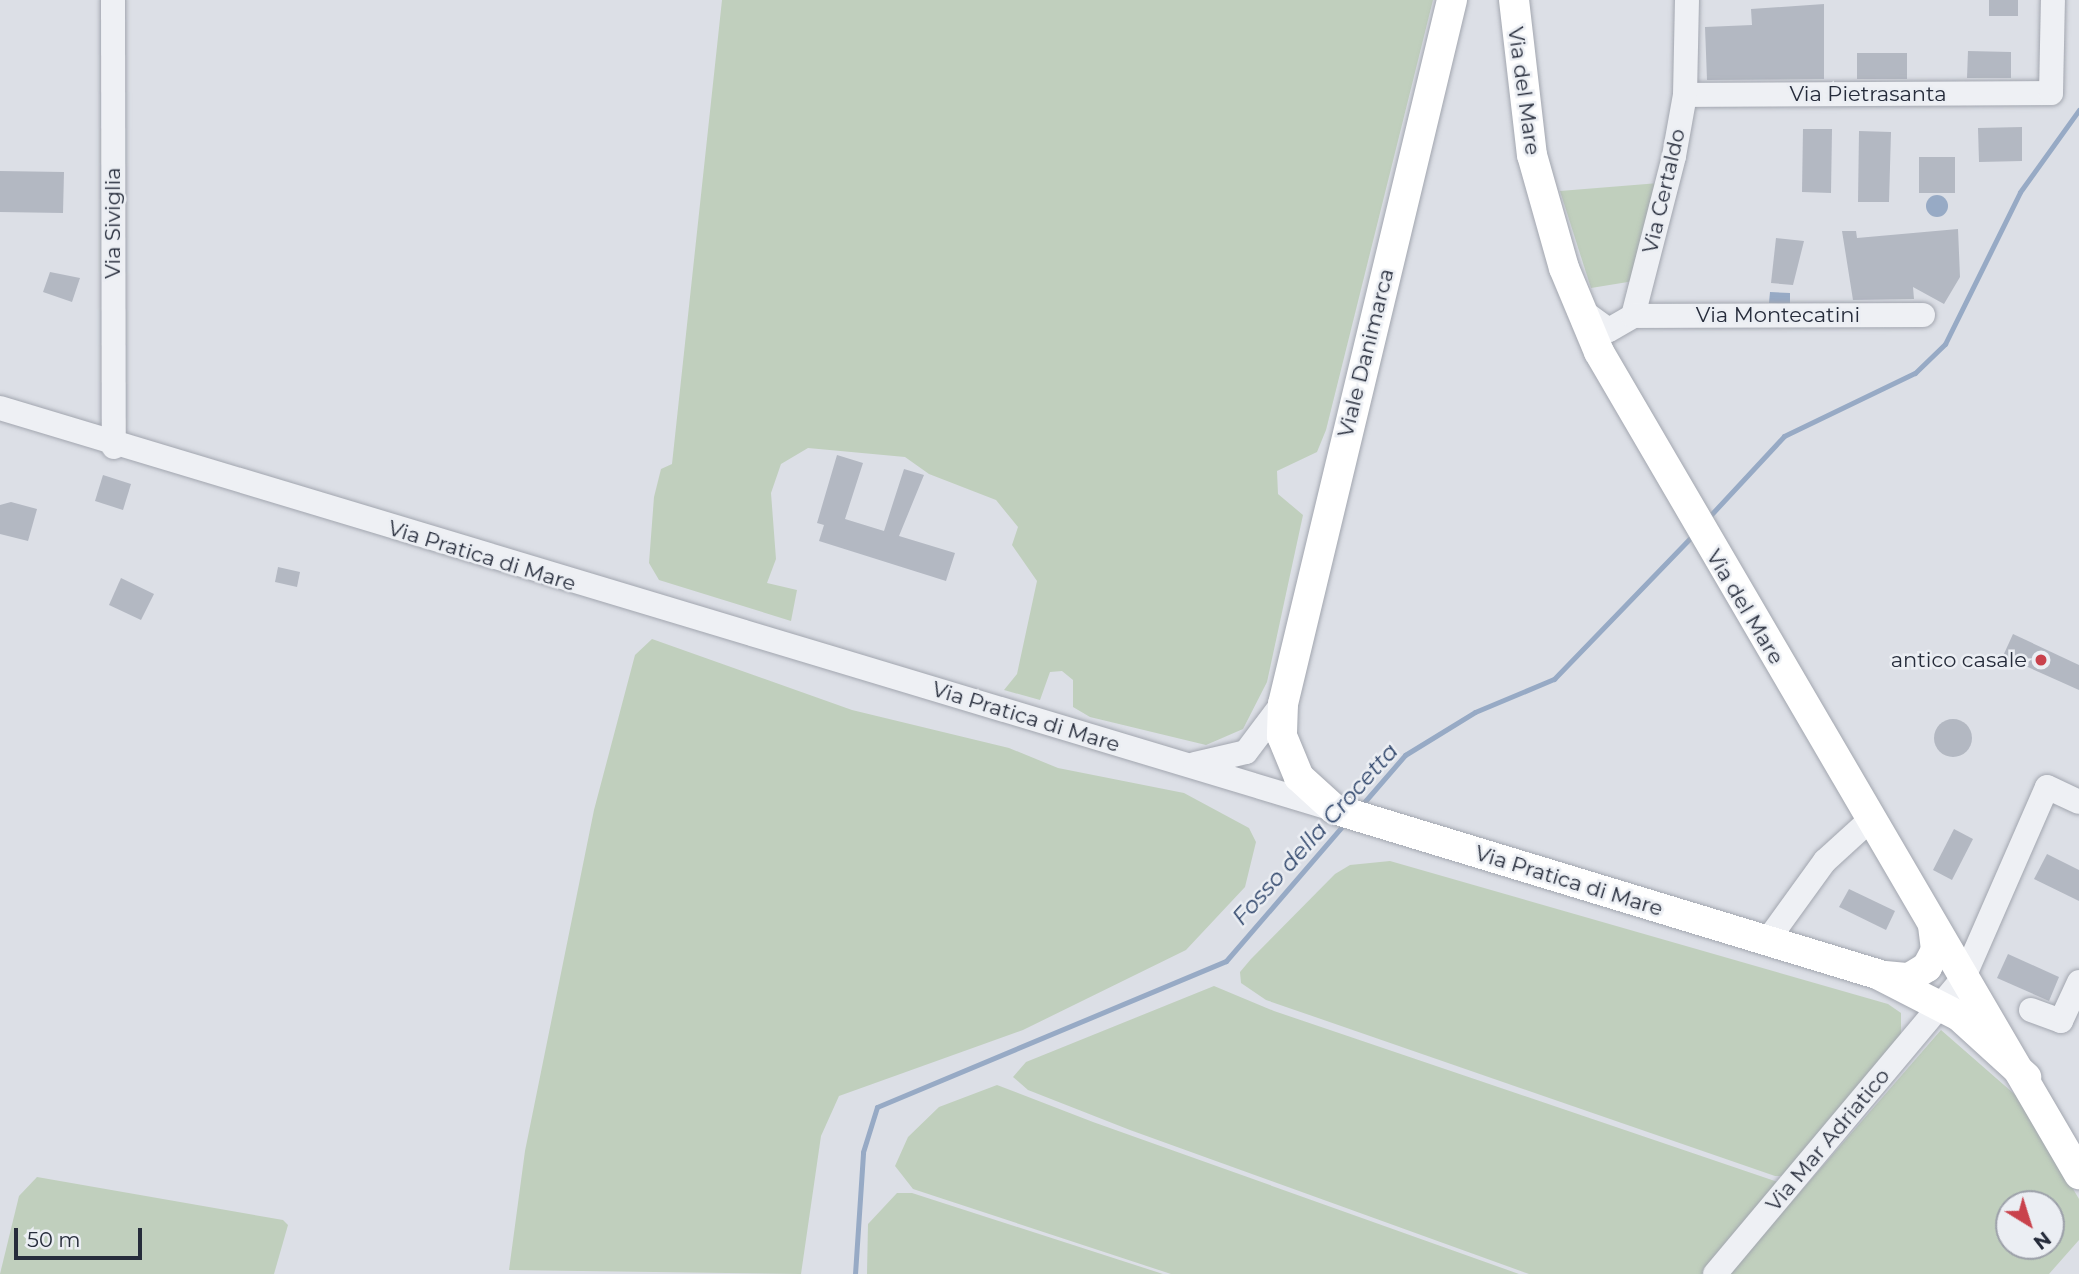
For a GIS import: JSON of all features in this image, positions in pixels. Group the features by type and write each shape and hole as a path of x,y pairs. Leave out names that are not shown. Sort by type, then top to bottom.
{"main road":[{"name":"Via del Mare","path":"1514,0 1532,155 1580,310 1624,403 1933,926 2026,1077 2079,1174"},
{"name":"Viale Danimarca","path":"1334,809 1313,794 1289,759 1283,704 1452,1"},
{"name":"Via Pratica di Mare","path":"1334,809 1877,974 1942,1006 2026,1077"},
{"path":"1877,974 1909,978 1927,967 1936,950 1933,926"}],"street":[{"name":"Via Siviglia","path":"113,0 114,447"},
{"name":"Via Certaldo","path":"1633,316 1663,209 1685,95 1687,0"},
{"name":"Via Pietrasanta","path":"1685,95 2051,93 2053,0"},
{"path":"1580,310 1609,330 1633,316"},
{"name":"Via Montecatini","path":"1633,316 1923,315"},
{"name":"Via Pratica di Mare","path":"0,408 114,447 1334,809"},
{"name":"Viale Danimarca","path":"1187,765 1247,751 1275,722 1283,704"},
{"name":"Via Mar Adriatico","path":"1715,1274 1964,977 2047,788 2079,802"},
{"path":"1767,941 1825,861 1870,820"},
{"path":"2031,1010 2061,1021 2079,982"}],"green space":[{"path":"722,0 1433,0 1326,430 1317,452 1277,471 1278,494 1303,515 1267,682 1243,729 1206,745 1090,717 1073,707 1073,680 1062,671 1050,672 1040,700 1004,690 1017,674 1037,581 1012,545 1018,527 996,500 929,474 905,457 808,448 781,464 771,493 776,559 767,583 797,590 791,621 659,580 649,563 654,497 661,469 672,464"},
{"path":"1659,183 1634,281 1591,288 1560,191"},
{"path":"652,639 852,710 1009,748 1058,768 1184,793 1249,828 1256,842 1245,887 1186,950 1023,1030 839,1096 821,1136 801,1274 509,1270 525,1151 594,810 635,655"},
{"path":"1390,861 1888,1004 1901,1013 1901,1042 1790,1176 1775,1176 1266,1000 1241,983 1240,972 1251,959 1335,874 1350,865"},
{"path":"1214,986 1274,1011 1781,1183 1708,1274 1529,1274 1130,1130 1028,1090 1013,1077 1026,1062"},
{"path":"1941,1030 2020,1099 2079,1199 2079,1240 2065,1256 2065,1190 1995,1190 1995,1260 2061,1260 2049,1274 1729,1274"},
{"path":"997,1085 1093,1122 1519,1274 1171,1274 913,1189 895,1166 908,1137 939,1107"},
{"path":"37,1177 283,1220 288,1225 274,1274 0,1274 19,1196"},
{"path":"897,1193 912,1193 1163,1274 867,1274 868,1224"}],"water":[{"path":"1937,195 1945,198 1948,206 1945,214 1937,217 1929,214 1926,206 1929,198"},
{"path":"1770,292 1790,293 1790,305 1769,303"}],"building":[{"path":"1989,0 2018,0 2018,16 1989,16"},
{"path":"1824,4 1824,79 1707,80 1705,27 1752,25 1751,9"},
{"path":"1968,51 2011,52 2011,78 1967,78"},
{"path":"1857,53 1907,53 1907,79 1857,79"},
{"path":"2022,127 2022,161 1979,162 1978,128"},
{"path":"1803,129 1832,129 1831,193 1802,192"},
{"path":"1859,131 1891,132 1889,202 1858,202"},
{"path":"1919,157 1955,157 1955,193 1919,193"},
{"path":"0,171 64,172 63,213 0,212"},
{"path":"1958,229 1960,277 1944,304 1913,287 1914,299 1853,300 1842,231 1856,231 1857,238"},
{"path":"1776,238 1804,241 1793,285 1771,283"},
{"path":"50,272 80,278 72,302 43,292"},
{"path":"837,455 863,463 845,519 884,531 904,469 924,475 899,536 955,553 946,581 819,541 824,525 817,523"},
{"path":"103,475 131,484 123,510 95,501"},
{"path":"11,502 37,509 28,541 0,534 0,505"},
{"path":"278,567 300,572 297,587 275,582"},
{"path":"121,578 154,594 141,620 109,605"},
{"name":"antico casale","path":"2013,634 2079,665 2079,690 2003,656"},
{"path":"1953,719 1967,724 1972,738 1967,752 1953,757 1939,752 1934,738 1939,724"},
{"path":"1954,829 1973,839 1952,880 1933,870"},
{"path":"2047,854 2079,870 2079,901 2034,879"},
{"path":"1849,889 1895,911 1886,930 1839,907"},
{"path":"2008,954 2059,977 2049,1001 1997,978"}],"waterway":[{"name":"Fosso della Crocetta","path":"1707,519 1784,436 1915,373 1945,344 2020,192 2079,110"},
{"name":"Fosso della Crocetta","path":"1360,807 1405,755 1475,712 1554,679 1694,534"},
{"name":"Fosso della Crocetta","path":"855,1274 863,1152 877,1107 1226,961 1346,822"}],"place":[{"name":"antico casale","path":"2041,660"}]}
